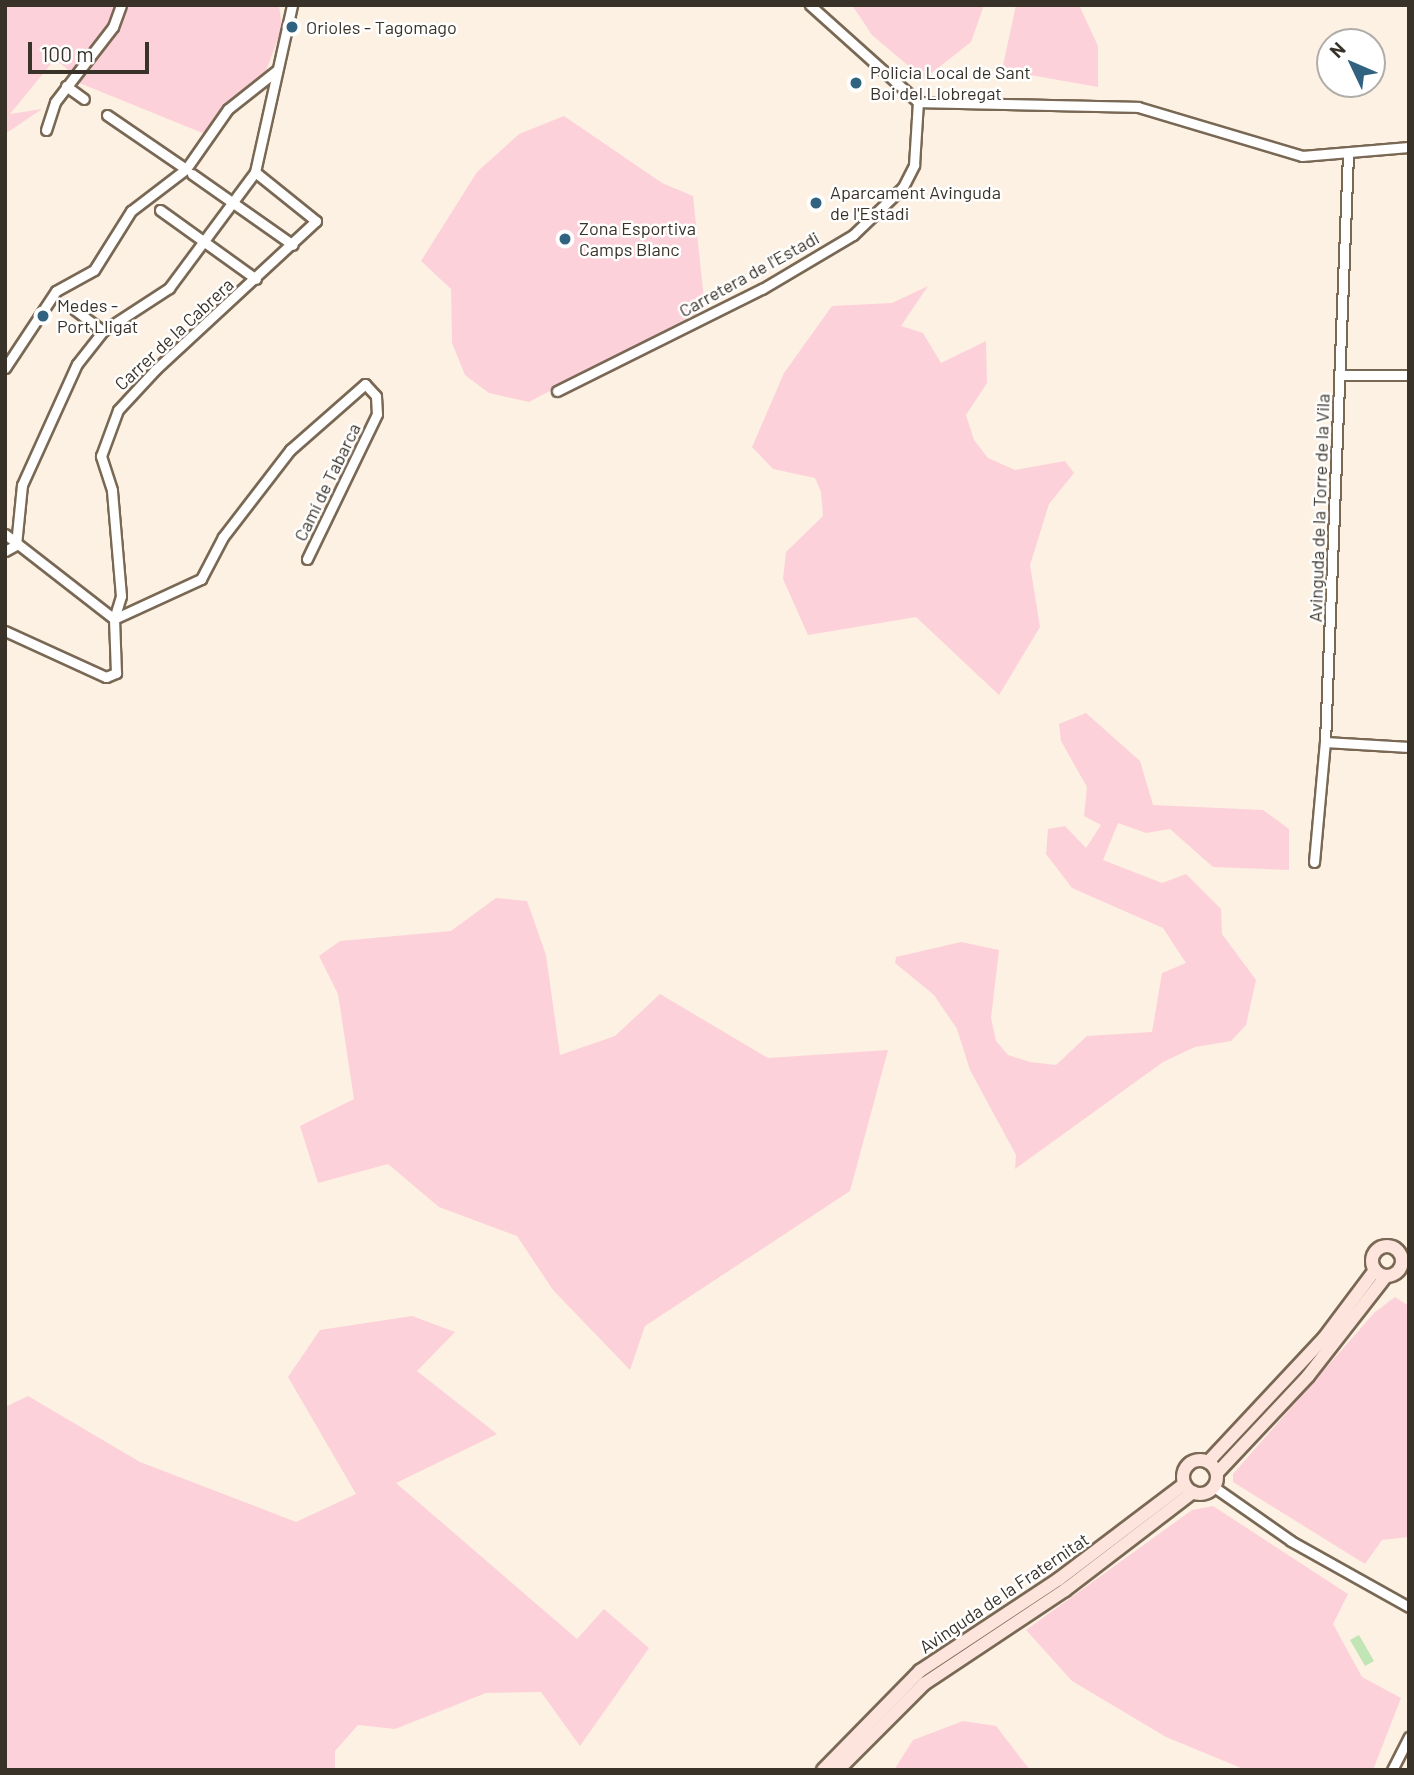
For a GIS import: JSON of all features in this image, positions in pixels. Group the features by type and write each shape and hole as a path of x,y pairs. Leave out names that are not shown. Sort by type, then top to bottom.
{"street":[{"path":"46,131 66,86 113,27 121,5"},
{"path":"810,5 918,102 1138,107 1302,156 1348,155 1409,147"},
{"path":"16,545 29,470 72,374 103,331 162,295 235,205 255,172 290,6"},
{"path":"5,368 56,291 94,270 131,211 189,172 228,109 276,71"},
{"path":"66,86 84,99"},
{"name":"Carretera de l'Estadi","path":"557,391 761,289 853,235 902,187 914,165 918,102"},
{"path":"107,115 293,245"},
{"name":"Avinguda de la Torre de la Vila","path":"1314,862 1325,742 1348,155"},
{"name":"Carrer de la Cabrera","path":"5,631 111,677 118,667 114,620 121,596 112,490 101,456 115,415 156,369 293,245 315,218 255,172"},
{"path":"160,210 256,279"},
{"path":"75,310 103,331"},
{"path":"1341,375 1409,374"},
{"name":"Camí de Tabarca","path":"114,620 201,579 223,537 290,450 365,384 376,396 377,414 307,558"},
{"path":"5,534 114,620"},
{"path":"5,551 16,545"},
{"path":"1325,742 1409,747"},
{"path":"1217,1473 1208,1462 1324,1338 1380,1273 1405,1264 1395,1248 1381,1247 1373,1257 1380,1273"},
{"path":"1214,1487 1217,1473 1308,1376 1380,1273"},
{"name":"Avinguda de la Fraternitat","path":"838,1770 924,1684 1112,1549 1188,1488 1188,1464 1208,1462"},
{"path":"1188,1488 1214,1487 1292,1541 1409,1607"},
{"name":"Avinguda de la Fraternitat","path":"823,1770 920,1671 1062,1585"},
{"path":"1392,1770 1409,1737"}],"shaded area":[{"path":"5,5 118,5 109,29 72,73 55,59 10,114 42,109 5,134"},
{"path":"125,5 279,5 282,28 266,71 205,134 77,82"},
{"path":"852,5 984,5 971,42 924,79 872,35"},
{"path":"1016,5 1079,5 1098,46 1098,87 1002,70"},
{"name":"Zona Esportiva Camps Blanc","path":"564,116 662,183 693,196 705,309 529,402 489,393 465,375 452,343 451,289 421,261 477,172 519,134"},
{"path":"928,286 901,326 923,333 941,363 986,341 987,383 966,415 974,440 988,458 1015,470 1065,461 1074,473 1049,504 1030,565 1040,627 999,695 916,617 808,635 783,579 786,552 823,516 821,492 815,478 773,469 752,447 784,373 832,306 892,303"},
{"path":"1086,713 1140,761 1153,805 1263,810 1289,829 1289,870 1213,867 1170,829 1146,833 1118,823 1103,860 1162,883 1186,874 1221,909 1222,934 1256,980 1246,1025 1231,1041 1195,1047 1163,1062 1015,1169 1016,1155 970,1070 957,1029 934,995 895,963 896,957 961,942 999,950 991,1018 996,1041 1008,1055 1030,1062 1056,1065 1087,1036 1152,1032 1162,973 1186,963 1163,928 1072,888 1046,854 1048,829 1065,826 1086,848 1101,825 1084,816 1087,787 1061,741 1059,724"},
{"path":"496,898 527,901 546,955 560,1055 615,1036 660,994 768,1058 888,1050 850,1191 645,1326 630,1370 553,1290 517,1236 439,1207 388,1164 318,1183 300,1126 354,1099 338,994 319,956 340,941 451,931"},
{"path":"1395,1297 1409,1306 1409,1537 1382,1540 1365,1564 1233,1482 1233,1474 1374,1313"},
{"path":"412,1316 455,1332 417,1371 497,1434 396,1483 577,1639 604,1609 649,1648 580,1746 541,1692 486,1693 395,1729 358,1725 335,1751 335,1770 5,1770 5,1407 28,1396 140,1462 296,1522 356,1494 288,1377 320,1330"},
{"path":"1213,1506 1348,1594 1333,1624 1362,1677 1401,1698 1373,1770 1246,1770 1166,1737 1072,1681 1026,1630 1192,1510"},
{"path":"1359,1635 1374,1661 1365,1666 1350,1640"},
{"path":"963,1721 996,1726 1030,1770 894,1770 913,1740"}],"place":[{"name":"Orioles - Tagomago","path":"292,27"},
{"name":"Policia Local de Sant Boi del Llobregat","path":"856,83"},
{"name":"Aparcament Avinguda de l'Estadi","path":"816,203"},
{"name":"Zona Esportiva Camps Blanc","path":"565,239"},
{"name":"Medes - Port Lligat","path":"43,316"}]}
